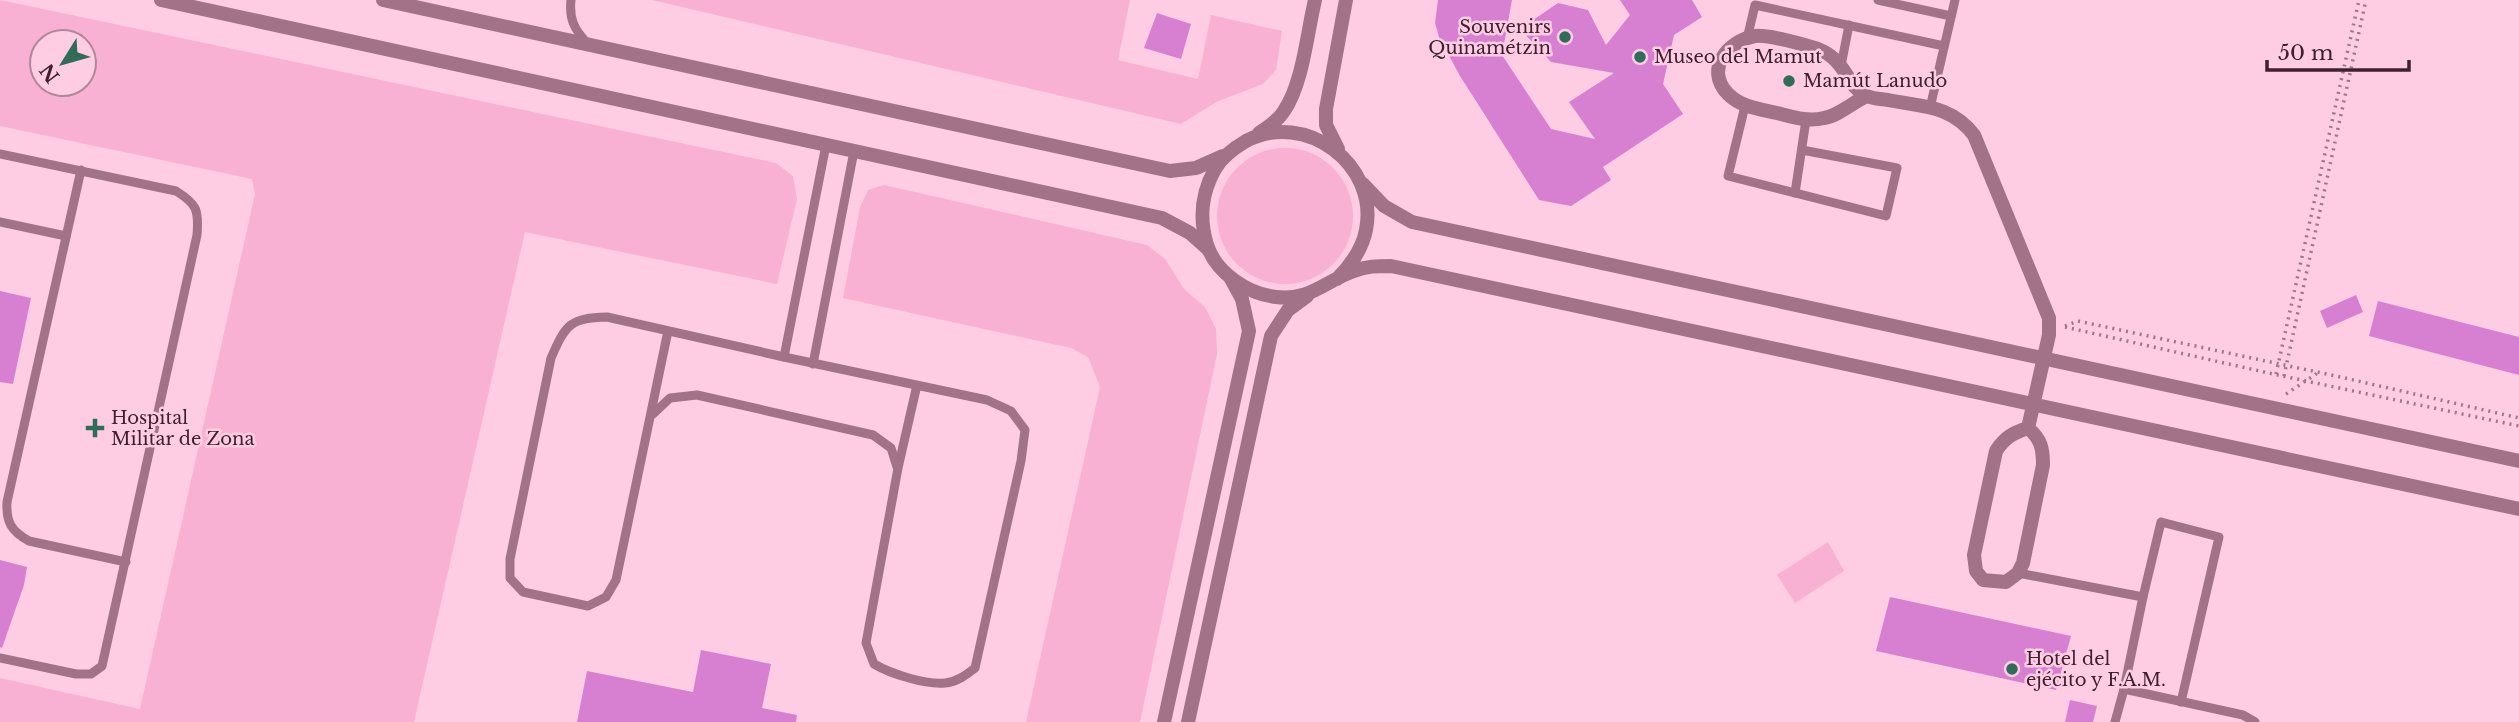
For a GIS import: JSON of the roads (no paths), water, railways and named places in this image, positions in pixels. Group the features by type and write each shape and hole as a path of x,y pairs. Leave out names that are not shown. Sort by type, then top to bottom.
{"street":[{"path":"161,0 1162,218 1190,233 1208,249 1229,277 1242,299 1249,331 1164,722"},
{"path":"383,0 409,3 588,45 1170,171 1206,165 1275,122 1284,111 1295,87 1315,0"},
{"path":"1346,0 1326,109 1326,125 1340,153 1372,196 1412,222 2519,461"},
{"path":"1867,96 1827,118 1806,120 1745,106 1727,93 1720,78 1720,62 1727,49 1758,36 1818,49 1835,59 1855,88 1867,96 1946,111 1956,116 1974,135 2049,318 2049,335 2028,428"},
{"path":"1255,136 1278,131 1300,133 1322,140 1340,153"},
{"path":"1208,249 1202,226 1202,204 1208,182 1219,162 1236,147"},
{"path":"1337,279 1356,256 1366,228 1367,208 1355,171"},
{"path":"1188,722 1271,336 1288,310 1307,296 1366,267 1391,266 2519,509"},
{"path":"1221,268 1236,282 1256,292 1276,297 1298,297 1318,291"},
{"path":"2028,428 2039,438 2043,465 2023,563 2018,573 2006,582 1983,580 1976,571 1974,555 1996,451 2004,439 2014,432 2028,428"}],"lane":[{"path":"571,0 569,12 574,29 588,45"},
{"path":"1878,0 1951,16"},
{"path":"1930,108 1955,0"},
{"path":"1747,39 1755,5 1944,46"},
{"path":"1841,66 1849,25"},
{"path":"1745,106 1728,176 1885,216 1897,168 1802,150"},
{"path":"1795,193 1806,120"},
{"path":"784,357 825,145"},
{"path":"813,364 854,151"},
{"path":"0,154 176,191 192,200 198,219 197,235 102,666 91,674 76,674 0,657"},
{"path":"81,170 7,502 6,518 14,533 29,541 125,562"},
{"path":"0,222 66,236"},
{"path":"668,331 616,580 606,597 588,606 523,592 510,578 510,559 551,358 561,334 581,318 607,317 987,400 1011,411 1025,430 1021,461 975,668 960,680 944,684 892,674 874,664 866,643 898,468 917,385"},
{"path":"652,415 670,398 697,396 873,435 891,448 898,468"},
{"path":"2115,722 2161,522 2219,537 2181,702"},
{"path":"2018,573 2143,597"},
{"path":"2124,689 2243,715 2255,722"}],"place":[{"name":"Souvenirs Quinamétzin","path":"1565,37"},
{"name":"Museo del Mamut","path":"1640,57"},
{"name":"Mamút Lanudo","path":"1789,81"},
{"name":"Hospital Militar de Zona","path":"95,428"},
{"name":"Hotel del ejécito y F.A.M.","path":"2012,669"}]}
